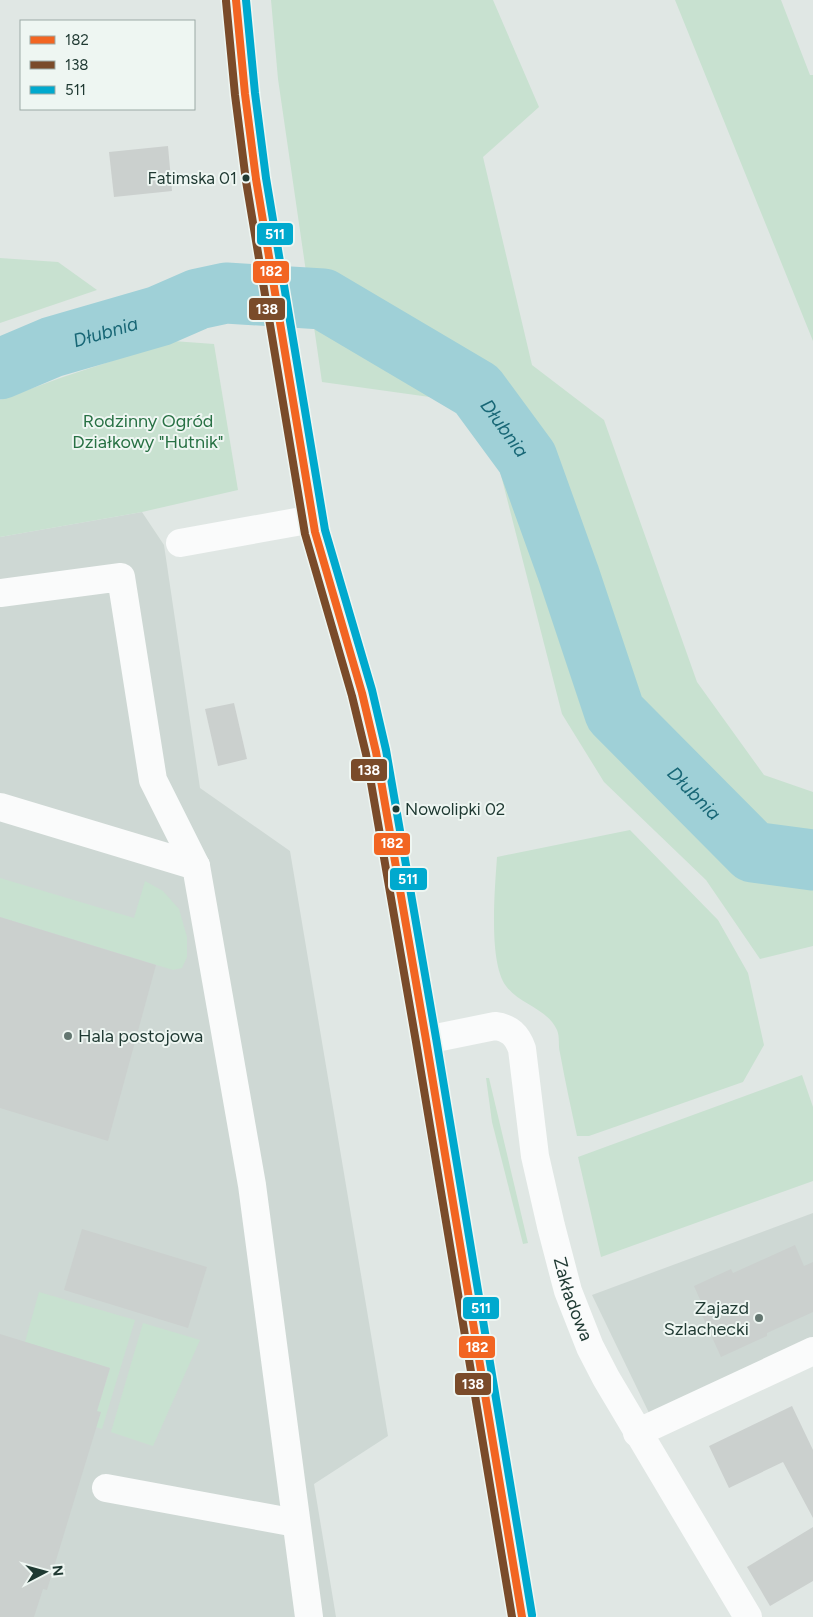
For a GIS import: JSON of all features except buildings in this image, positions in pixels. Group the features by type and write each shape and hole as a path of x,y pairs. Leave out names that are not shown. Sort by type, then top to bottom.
{"main road":[{"path":"236,0 245,94 315,532 362,693 376,752 522,1617"}],"street":[{"path":"180,544 313,519"},
{"path":"0,593 121,577 153,780 196,866 252,1185 309,1617"},
{"path":"0,807 196,866"},
{"name":"Zakładowa","path":"426,1040 495,1026 512,1031 518,1039 523,1058 535,1156 568,1291 590,1347 638,1433 748,1617"},
{"path":"638,1433 813,1351"},
{"path":"106,1488 296,1522"}],"shaded area":[{"path":"142,512 164,545 200,788 290,851 388,1436 314,1484 336,1617 0,1617 0,537"},
{"path":"813,1213 813,1341 650,1415 592,1295"}],"green space":[{"path":"271,0 493,0 539,107 483,157 532,365 604,420 697,682 764,775 813,792 813,946 760,959 706,880 604,782 562,714 491,436 444,399 322,382 278,79"},
{"path":"675,0 781,0 810,75 813,75 813,341"},
{"path":"0,258 58,262 97,290 0,323"},
{"name":"Rodzinny Ogród Działkowy \"Hutnik\"","path":"173,341 214,344 238,490 142,512 0,537 0,400"},
{"path":"630,830 718,920 748,973 764,1045 743,1082 589,1136 577,1136 559,1050 557,1030 553,1023 540,1011 518,998 506,986 500,975 494,924 497,857"},
{"path":"0,878 134,918 145,881 163,891 179,909 187,937 187,957 182,968 173,970 0,917"},
{"path":"802,1075 813,1107 813,1181 601,1257 578,1157"},
{"path":"486,1078 489,1078 528,1243 523,1244 492,1122"},
{"path":"39,1292 135,1320 102,1429 96,1427 97,1411 110,1368 25,1342"},
{"path":"143,1323 200,1340 153,1446 111,1432"}],"waterway":[{"name":"Dłubnia","path":"0,369 52,347 159,316 198,299 226,293 323,299 477,390 527,458 569,575 615,713 753,852 813,860"}],"transit line":[{"name":"182","path":"236,0 256,179 315,532 362,693 376,752 522,1617"},
{"name":"511","path":"246,0 266,178 325,530 372,690 386,750 532,1615"},
{"name":"138","path":"226,1 246,181 305,534 352,696 366,754 512,1617"}],"place":[{"name":"Fatimska 01","path":"246,178"},
{"name":"Nowolipki 02","path":"396,809"},
{"name":"Hala postojowa","path":"68,1036"},
{"name":"Zajazd Szlachecki","path":"759,1318"}]}
